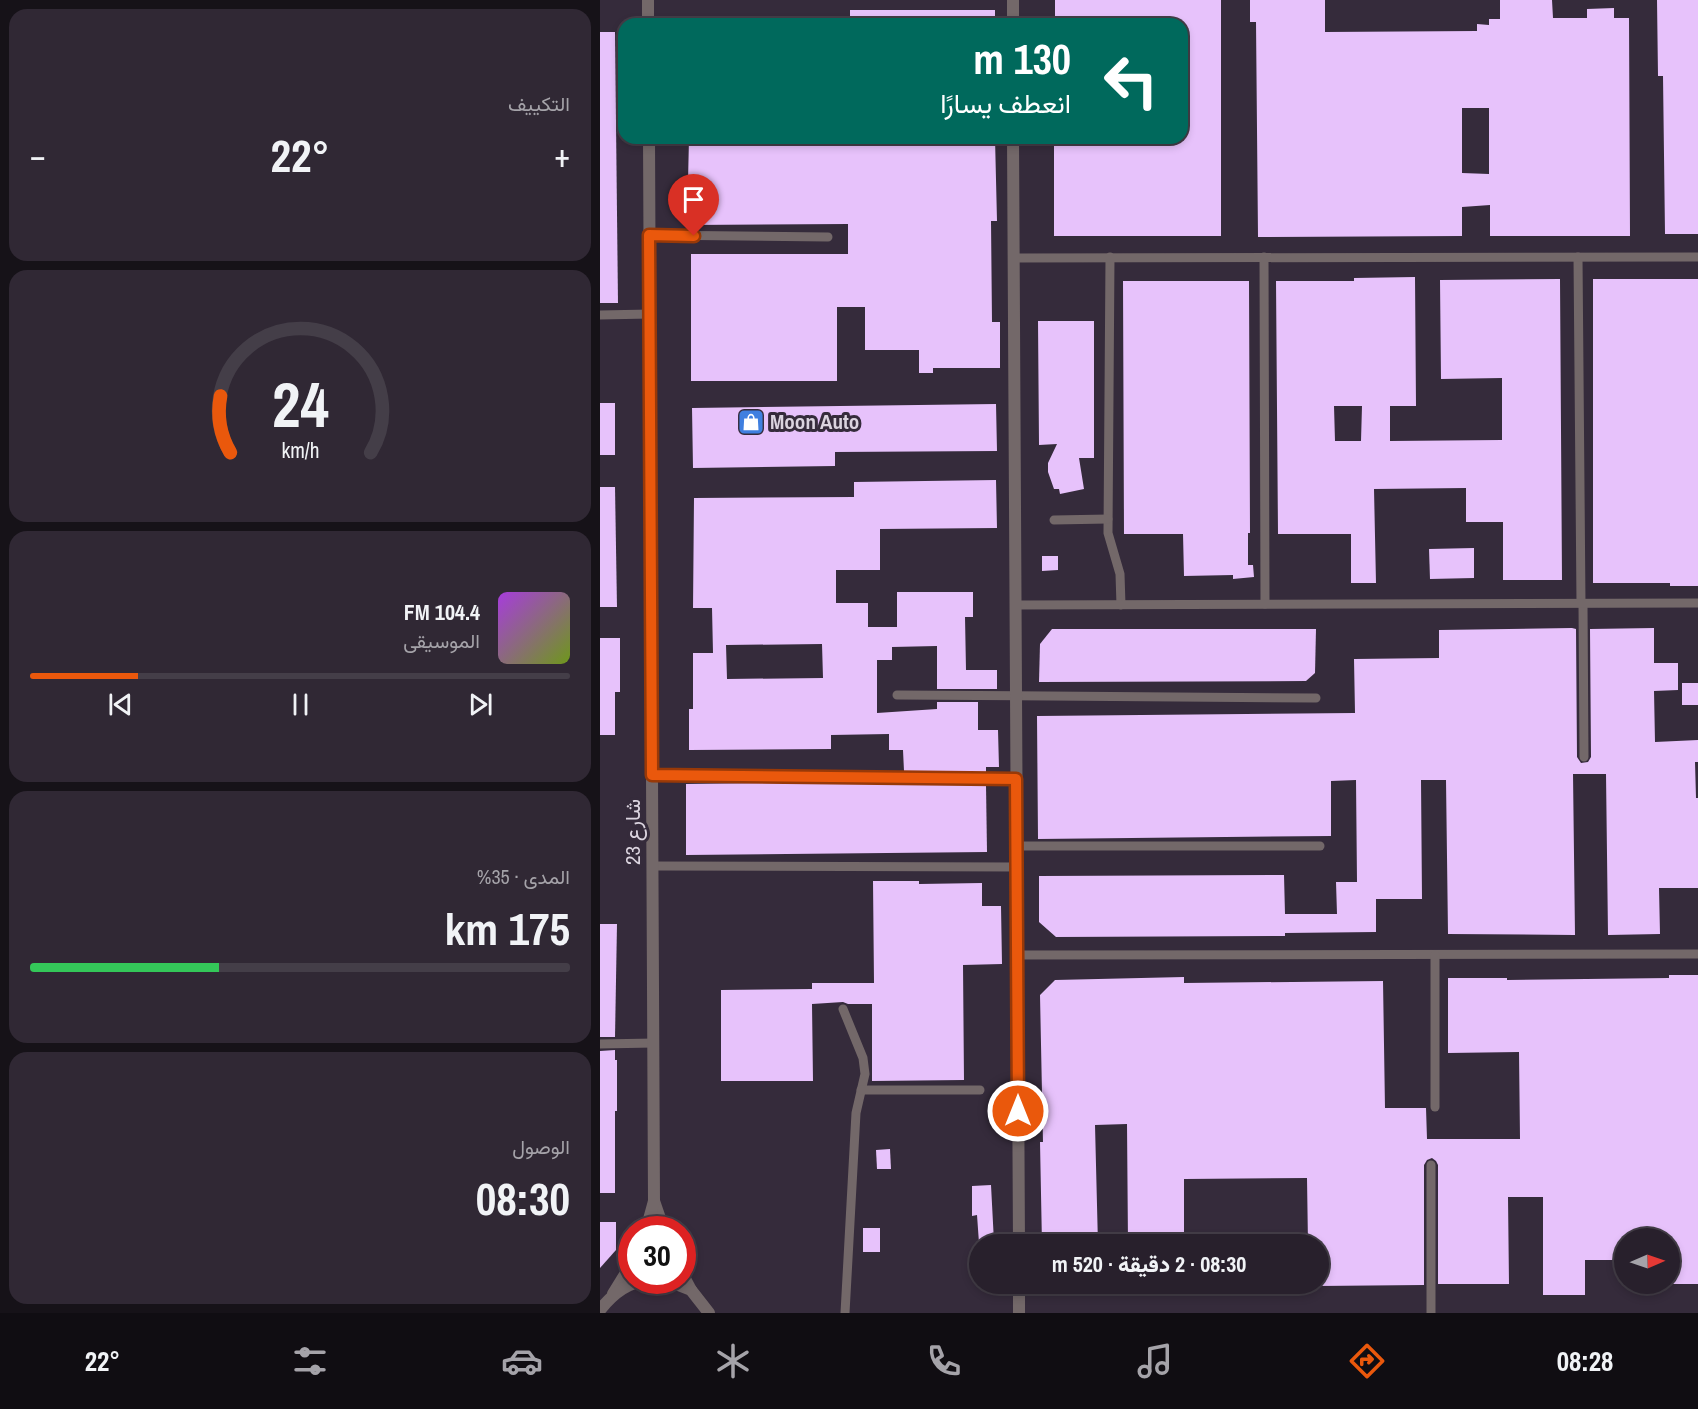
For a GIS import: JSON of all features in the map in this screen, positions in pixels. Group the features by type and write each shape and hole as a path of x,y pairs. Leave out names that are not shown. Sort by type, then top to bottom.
{"street":[{"path":"648,0 648,18"},
{"path":"1013,0 1013,18"},
{"name":"شارع 23","path":"649,144 654,1043 654,1201 649,1216"},
{"path":"1014,144 1018,1234"},
{"name":"شارع 23","path":"654,1201 659,1216"},
{"path":"600,1310 618,1285"},
{"path":"612,1295 618,1292"},
{"path":"694,1294 709,1313"},
{"path":"1019,1294 1019,1313"}],"lane":[{"path":"649,235 828,237"},
{"path":"1014,258 1698,256"},
{"path":"1110,257 1108,519 1109,540 1120,574 1121,604"},
{"path":"1264,257 1265,604"},
{"path":"1578,257 1584,757"},
{"path":"600,315 650,314"},
{"path":"1054,520 1108,519"},
{"path":"1016,605 1698,603"},
{"path":"897,695 1316,698"},
{"path":"652,775 1016,779"},
{"path":"1016,846 1320,846"},
{"path":"653,866 1017,867"},
{"path":"1017,955 1698,954"},
{"path":"1435,955 1435,1107"},
{"path":"843,1009 863,1058 865,1074 855,1125 845,1313"},
{"path":"600,1044 654,1043"},
{"path":"861,1090 980,1090"},
{"path":"1431,1165 1431,1313"}],"building":[{"path":"1055,0 1221,0 1221,236 1054,236 1054,144 1188,144 1188,18 1055,18"},
{"path":"1250,0 1325,0 1325,32 1477,31 1477,24 1489,25 1489,19 1500,19 1500,0 1552,0 1553,18 1587,18 1587,9 1614,8 1614,18 1629,18 1630,236 1490,236 1490,205 1462,207 1462,236 1258,237 1256,22 1250,22","holes":["1462,108 1489,108 1489,174 1462,173"]},
{"path":"1657,0 1698,0 1698,234 1665,234 1663,76 1658,76"},
{"path":"850,10 995,10 995,18 850,18"},
{"path":"600,32 615,32 618,303 600,303"},
{"path":"689,144 995,144 997,221 991,221 992,322 1000,322 1000,368 933,368 933,373 919,373 919,350 865,350 865,307 837,307 837,381 691,381 691,254 848,254 848,224 687,225"},
{"path":"1415,277 1416,406 1390,406 1390,441 1502,440 1502,378 1441,379 1440,280 1560,279 1562,580 1503,580 1503,522 1466,522 1466,488 1374,489 1376,583 1351,583 1351,534 1278,534 1276,281 1354,281 1354,278","holes":["1334,406 1362,406 1361,441 1335,441"]},
{"path":"1593,279 1698,279 1698,586 1670,586 1670,583 1593,583"},
{"path":"1123,281 1249,281 1250,533 1248,533 1248,565 1253,565 1254,577 1233,579 1233,575 1184,576 1183,534 1124,534"},
{"path":"1038,321 1094,321 1094,458 1079,458 1084,489 1060,494 1059,489 1054,489 1048,472 1048,463 1057,444 1039,445"},
{"path":"600,403 615,403 615,455 600,455"},
{"path":"996,404 997,451 835,452 835,466 693,468 692,408"},
{"path":"996,480 997,528 880,529 880,570 836,570 836,603 868,603 868,627 897,627 897,592 973,592 973,617 965,617 966,670 997,670 997,689 937,689 937,646 892,647 892,660 877,660 877,713 937,709 937,702 978,702 978,730 998,730 999,767 986,767 986,772 904,771 903,750 889,750 889,734 831,735 831,749 689,750 689,709 693,709 693,653 713,653 712,608 693,608 694,498 854,497 854,482","holes":["822,644 823,678 727,679 726,645"]},
{"path":"600,487 615,487 617,607 600,607"},
{"path":"1474,548 1474,578 1430,579 1429,549"},
{"path":"1042,556 1058,556 1058,570 1042,571"},
{"path":"1654,628 1654,663 1678,663 1678,690 1654,691 1655,742 1698,740 1698,762 1695,762 1696,798 1698,798 1698,888 1659,888 1660,934 1608,935 1606,774 1573,774 1575,935 1448,934 1446,780 1421,780 1422,899 1376,899 1376,932 1285,933 1285,936 1056,937 1039,922 1039,876 1284,875 1285,914 1337,914 1336,882 1357,882 1356,780 1331,781 1331,836 1038,839 1037,716 1355,713 1354,659 1439,658 1439,630 1576,629 1577,757 1581,763 1588,762 1591,757 1590,629"},
{"path":"1052,629 1316,629 1315,673 1306,681 1039,682 1040,644"},
{"path":"600,638 620,638 620,692 615,692 615,735 600,735"},
{"path":"1682,683 1698,683 1698,705 1682,705"},
{"path":"686,784 986,785 987,852 686,855"},
{"path":"873,881 919,881 919,884 982,883 982,906 1001,906 1002,964 963,965 964,1080 872,1081 872,1004 843,1002 812,1004 813,1081 721,1081 721,990 812,989 812,983 874,983"},
{"path":"600,924 617,924 615,1037 600,1037"},
{"path":"1669,975 1698,975 1698,1284 1680,1284 1680,1228 1614,1228 1614,1260 1585,1260 1585,1295 1543,1295 1543,1197 1508,1197 1509,1284 1438,1284 1438,1165 1432,1158 1424,1165 1424,1285 1329,1286 1329,1234 1308,1234 1307,1178 1184,1179 1184,1234 1128,1234 1127,1124 1095,1125 1098,1234 1042,1234 1040,1142 1043,1142 1040,995 1055,980 1184,977 1184,983 1383,981 1385,1108 1426,1108 1427,1139 1520,1139 1519,1052 1448,1053 1448,978 1507,978 1507,980 1669,978"},
{"path":"615,1050 617,1111 615,1111 615,1193 600,1193 600,1051"},
{"path":"890,1149 891,1169 877,1169 876,1150"},
{"path":"991,1185 994,1234 978,1234 977,1215 972,1216 972,1186"},
{"path":"600,1222 616,1222 616,1250 600,1268"},
{"path":"863,1228 880,1228 880,1252 863,1252"}],"place":[{"name":"Moon Auto","path":"751,422"}],"route":[{"path":"694,236 649,235 652,775 1016,779 1018,1111"}]}
